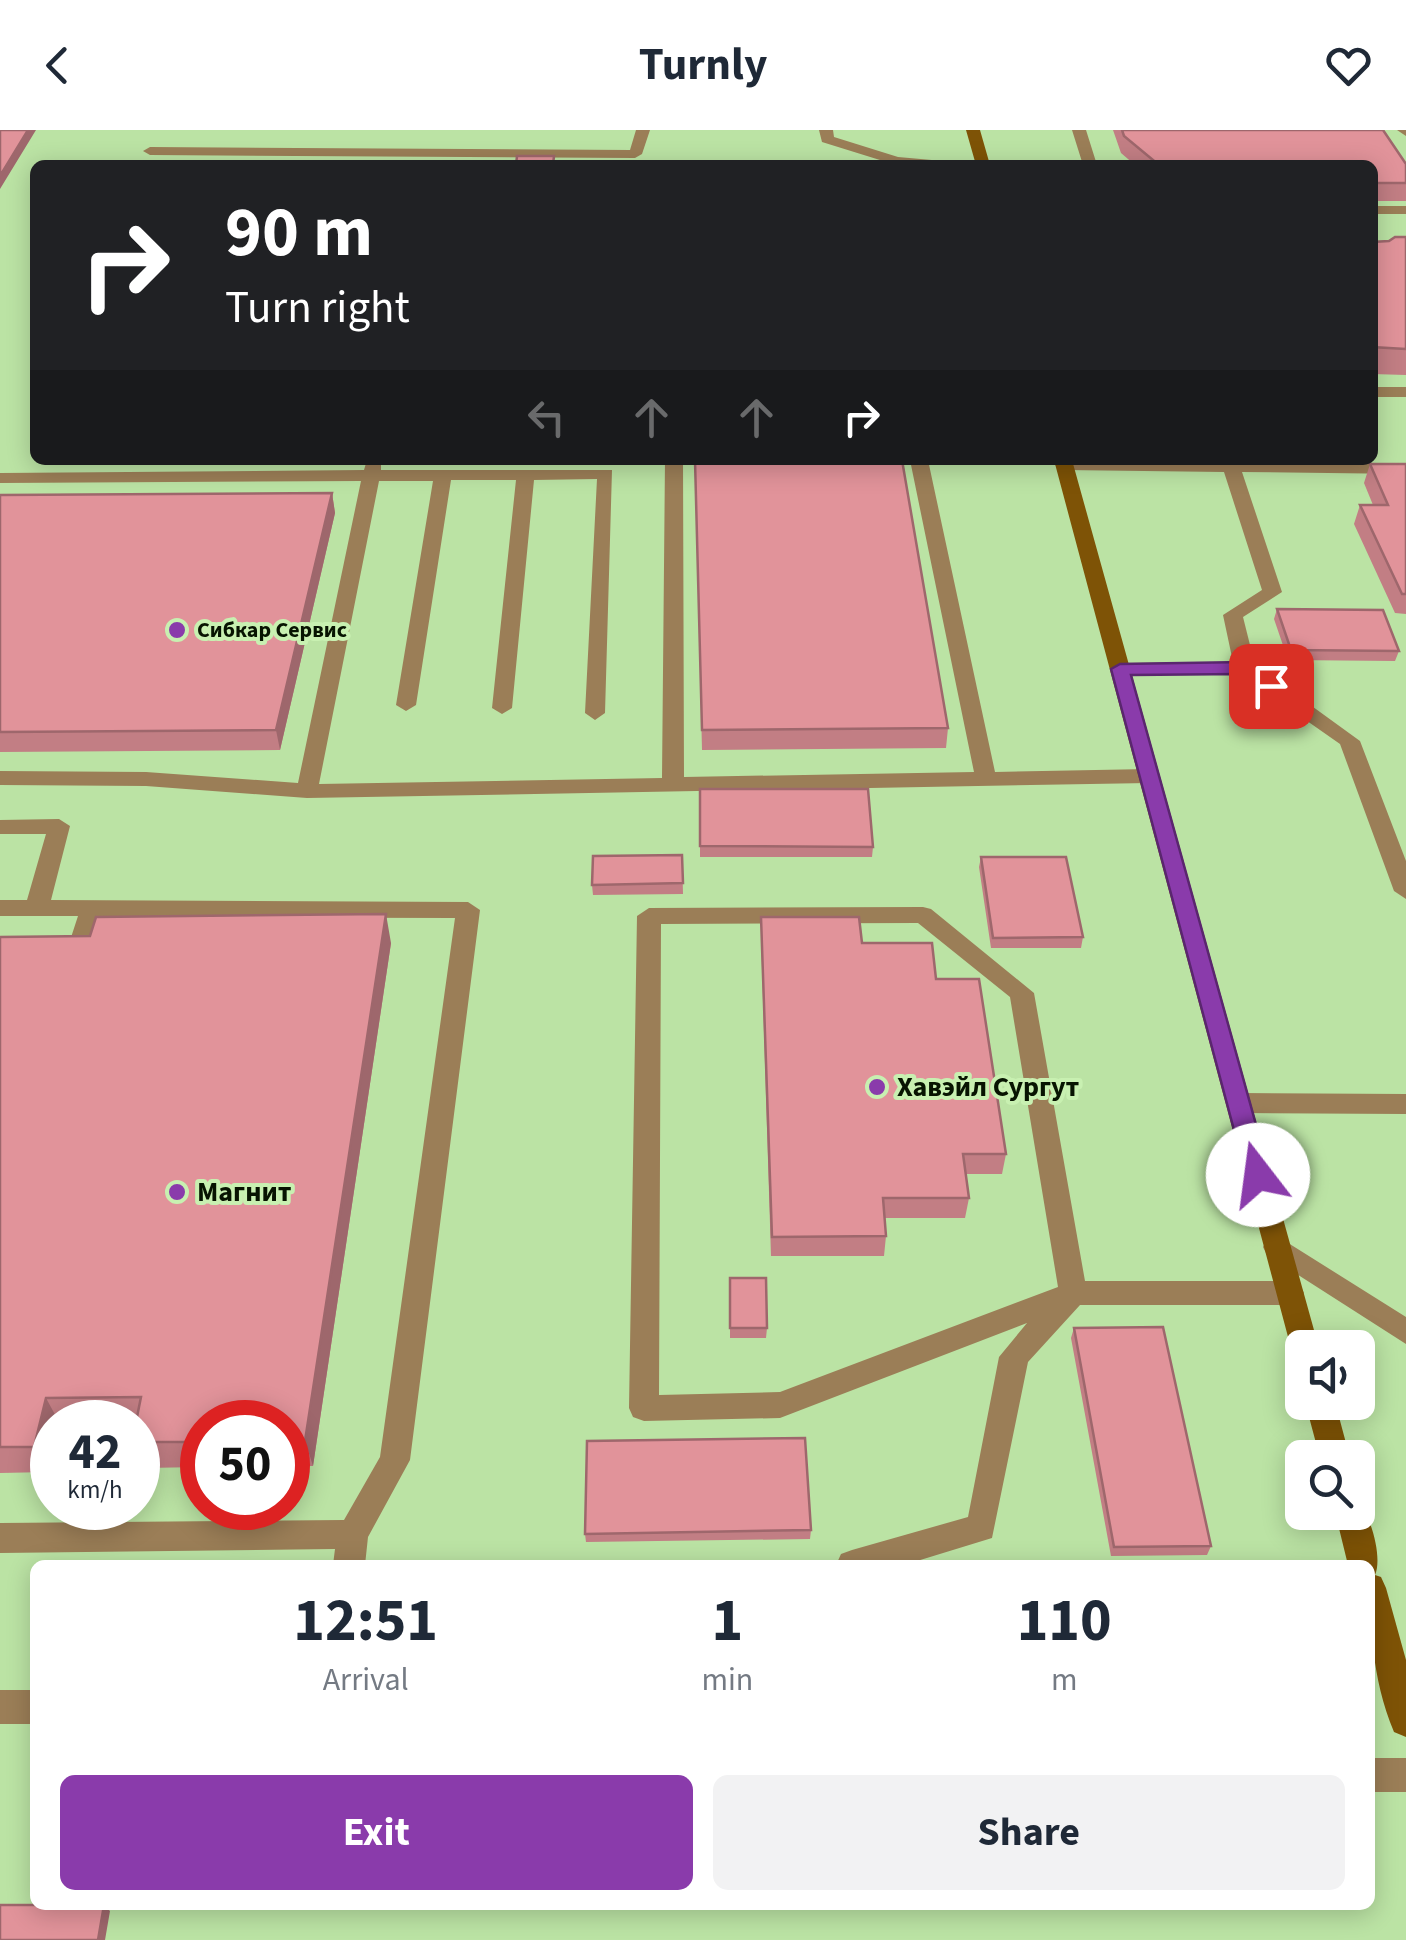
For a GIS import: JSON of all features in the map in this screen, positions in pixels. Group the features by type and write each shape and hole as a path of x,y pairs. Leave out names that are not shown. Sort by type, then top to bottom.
{"main road":[{"path":"973,130 982,160"},
{"path":"1065,465 1300,1330"},
{"path":"1355,1530 1363,1560"},
{"path":"1375,1606 1406,1720"}],"lane":[{"path":"635,154 643,130"},
{"path":"826,130 827,139 891,160"},
{"path":"1079,130 1088,160"},
{"path":"150,151 635,154"},
{"path":"617,160 635,154"},
{"path":"1378,210 1406,210"},
{"path":"1378,392 1406,392"},
{"path":"673,784 674,465"},
{"path":"920,465 986,779"},
{"path":"1148,465 1406,468"},
{"path":"1231,467 1272,592 1233,615 1245,668"},
{"path":"307,791 373,468"},
{"path":"0,478 373,468 444,475 606,474 595,712"},
{"path":"502,708 526,474"},
{"path":"406,705 444,475"},
{"path":"1120,669 1245,668 1349,741 1406,891"},
{"path":"0,778 146,779 307,791 1150,776"},
{"path":"0,827 59,826 38,908"},
{"path":"74,966 93,907"},
{"path":"0,908 468,910 395,1460 351,1550 0,1538"},
{"path":"1073,1293 1022,994 924,915 649,916 644,1408 780,1405 1073,1293 1290,1293"},
{"path":"1239,1104 1406,1104"},
{"path":"1277,1247 1406,1332"},
{"path":"869,1560 981,1528 1014,1358 1073,1293"},
{"path":"0,1707 30,1707"},
{"path":"1375,1775 1406,1775"}],"building":[{"path":"0,130 28,130 0,176"},
{"path":"1122,130 1383,130 1406,164 1406,183 1378,183 1378,160 1153,160"},
{"path":"517,156 554,156 554,160 517,160"},
{"path":"1406,237 1406,349 1378,347 1378,242"},
{"path":"1406,464 1406,594 1402,594 1360,505 1388,505 1370,465"},
{"path":"695,465 903,465 948,728 702,730"},
{"name":"Сибкар Сервис","path":"332,493 276,730 0,732 0,495"},
{"path":"1277,609 1383,610 1399,651 1291,650"},
{"path":"700,789 868,789 873,847 700,846"},
{"path":"682,855 683,883 592,885 593,856"},
{"path":"981,857 1066,857 1083,937 993,938"},
{"name":"Магнит","path":"386,914 310,1408 310,1400 180,1400 180,1442 160,1442 160,1400 46,1398 30,1400 30,1447 0,1447 0,937 90,936 96,917"},
{"name":"Хавэйл Сургут","path":"761,917 859,917 862,943 932,943 936,979 979,979 1006,1154 963,1154 969,1198 883,1198 886,1236 772,1237"},
{"path":"730,1278 766,1278 767,1328 730,1328"},
{"path":"1163,1327 1211,1546 1114,1547 1074,1328"},
{"path":"805,1438 811,1530 585,1534 587,1441"},
{"path":"0,1905 30,1905 30,1910 103,1910 98,1940 0,1940"}],"place":[{"name":"Сибкар Сервис","path":"177,630"},
{"name":"Хавэйл Сургут","path":"877,1087"},
{"name":"Магнит","path":"177,1192"}],"route":[{"path":"1258,1175 1120,669 1245,668 1271,686"}]}
